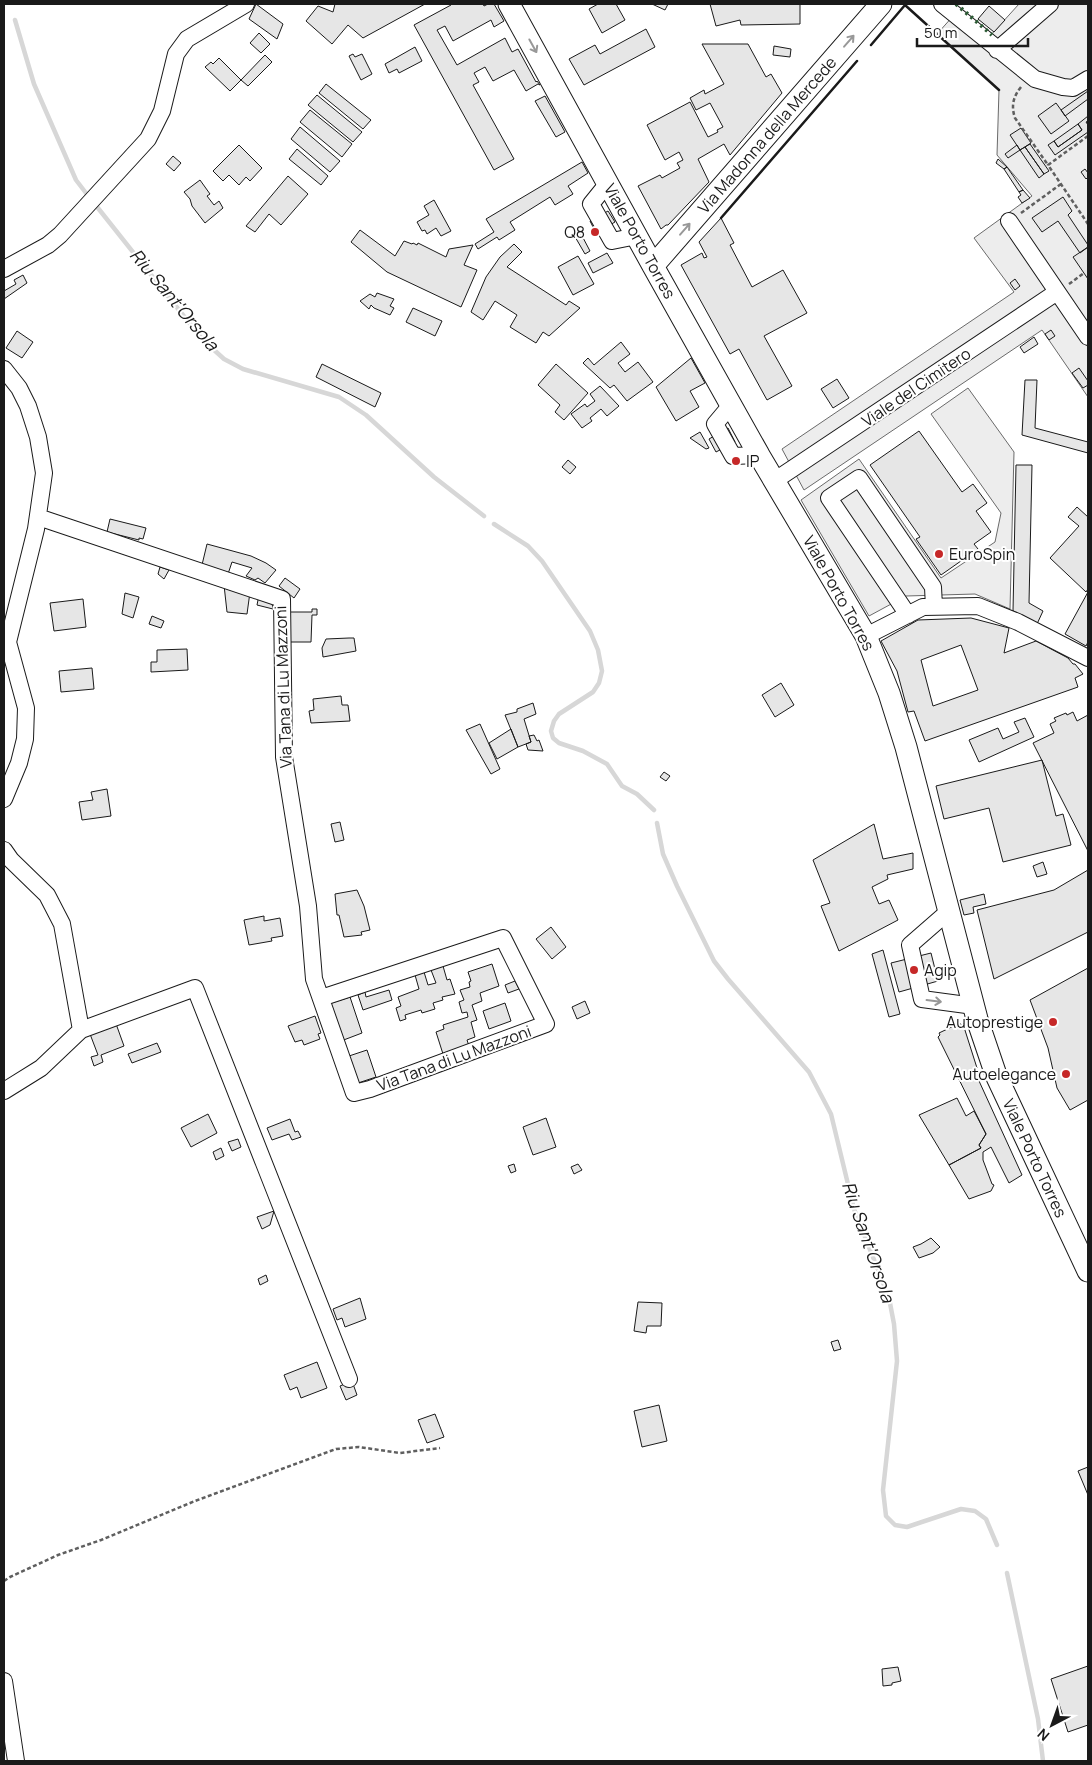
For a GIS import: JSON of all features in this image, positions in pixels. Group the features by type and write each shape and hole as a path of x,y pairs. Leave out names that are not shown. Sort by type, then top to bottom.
{"main road":[{"name":"Viale Porto Torres","path":"509,4 774,482 866,636 889,692 906,747 974,1006 996,1075 1084,1262 1088,1279"},
{"name":"Via Madonna della Mercede","path":"653,266 881,4"}],"street":[{"path":"4,269 48,245 60,235 148,139 162,111 176,54 187,40 246,4"},
{"path":"942,4 1032,78 1040,82 1073,88 1088,79"},
{"path":"997,50 1050,4"},
{"path":"1009,221 1088,337"},
{"name":"Viale del Cimitero","path":"774,482 1057,292"},
{"path":"4,369 20,388 28,406 38,437 44,473 36,529 8,642 26,708 25,739 19,763 4,799"},
{"path":"908,615 830,498 859,478 933,587 934,607"},
{"name":"Via Tana di Lu Mazzoni","path":"38,517 282,599 284,757 308,906 314,979 354,1092 370,1089 546,1024 503,938 321,998"},
{"path":"866,636 923,608 978,606 1018,622 1088,658"},
{"path":"4,850 11,860 47,895 62,924 81,1030"},
{"path":"949,911 910,945 922,999 974,1006"},
{"path":"4,1091 41,1068 81,1030 195,988 349,1379"},
{"path":"4,1681 16,1761"}],"path":[{"path":"1032,78 1017,91 1013,100 1015,118 1088,224"},
{"path":"1048,165 1088,136"},
{"path":"1009,221 1061,184"},
{"path":"4,1581 58,1555 101,1540 195,1501 336,1449 359,1447 400,1453 440,1448"}],"shaded area":[{"path":"1019,4 1088,4 1088,397 1042,330 804,490 782,449 1014,292 974,238 1032,196 997,155 999,90 937,34 954,15 990,36"},
{"path":"968,388 1014,452 1010,609 975,594 906,596 869,616 801,500 859,459 941,578 995,542 1001,513 931,414"}],"building":[{"path":"256,4 283,24 277,39 249,19"},
{"path":"335,4 425,4 363,38 348,25 332,44 306,21 318,6 333,12"},
{"path":"450,4 483,4 484,6 494,4 504,21 494,27 491,20 453,41 445,26 437,30 457,65 505,38 512,52 518,49 536,82 540,85 538,84 526,91 514,70 493,81 485,67 474,73 479,82 473,85 514,159 494,170 414,25"},
{"path":"598,4 616,4 625,20 602,33 589,9"},
{"path":"652,4 668,4 665,10"},
{"path":"710,4 800,4 800,24 741,25 740,20 716,26"},
{"path":"989,6 1005,20 994,32 978,19"},
{"path":"646,29 655,47 584,85 569,59 595,45 600,54"},
{"path":"259,33 270,44 261,53 250,43"},
{"path":"702,44 748,44 766,77 771,74 782,93 730,155 724,144 698,159 709,182 668,225 661,229 638,186 660,175 662,178 680,168 677,163 683,160 679,152 665,160 647,125 690,102 708,137 723,127 710,103 696,110 690,98 704,90 705,94 724,84"},
{"path":"774,46 791,49 790,57 773,55"},
{"path":"415,47 422,61 399,73 397,69 389,73 385,64"},
{"path":"353,54 355,57 362,54 372,74 361,80 349,56"},
{"path":"265,55 272,62 248,86 241,80"},
{"path":"219,58 241,80 230,91 205,67 211,62 213,64"},
{"path":"326,84 371,120 363,129 319,93"},
{"path":"1088,91 1088,99 1065,116 1061,110"},
{"path":"317,95 362,132 353,142 308,105"},
{"path":"545,96 565,132 556,137 535,101"},
{"path":"1056,103 1069,121 1051,134 1038,116"},
{"path":"310,110 352,144 342,157 300,122"},
{"path":"1088,116 1088,121 1086,122 1088,132 1055,155 1048,145 1054,141 1058,147 1082,130 1078,124"},
{"path":"1078,124 1082,130 1058,147 1054,141"},
{"path":"300,127 340,161 330,172 291,139"},
{"path":"1021,128 1031,143 1020,150 1010,135"},
{"path":"1030,144 1049,171 1044,174 1025,147"},
{"path":"239,145 262,168 250,181 246,177 239,185 229,175 223,181 213,171"},
{"path":"1017,145 1020,150 1008,158 1005,154"},
{"path":"1025,147 1044,174 1039,178 1020,150"},
{"path":"297,149 328,176 321,185 289,159"},
{"path":"173,156 181,163 174,171 166,164"},
{"path":"998,159 1007,167 1004,169 996,163"},
{"path":"582,162 588,173 568,186 573,194 555,205 550,197 510,222 515,230 499,240 497,237 478,249 475,244 494,232 486,219"},
{"path":"1007,167 1023,190 1019,192 1004,169"},
{"path":"1085,169 1088,173 1086,179 1081,172"},
{"path":"288,176 308,194 281,225 269,214 255,232 246,226"},
{"path":"200,180 210,194 207,196 214,205 219,201 223,208 205,223 184,192"},
{"path":"1023,190 1030,198 1022,203 1018,197 1021,195 1019,192"},
{"path":"1063,197 1072,211 1068,215 1088,245 1080,253 1058,221 1042,232 1032,218"},
{"path":"434,200 451,231 441,236 436,228 427,234 425,230 422,231 417,222 429,215 424,206"},
{"path":"608,211 615,222 596,233 590,221"},
{"path":"721,218 734,243 730,245 752,287 783,270 807,313 764,336 792,386 767,400 739,349 730,354 681,265 702,253 704,258 707,257 699,242"},
{"path":"360,230 395,256 404,241 417,245 418,243 446,257 449,249 473,245 464,265 477,270 461,307 387,272 351,242"},
{"path":"580,232 590,251 585,254 574,235"},
{"path":"514,244 522,252 507,267 566,305 569,301 580,308 549,336 543,332 536,343 510,327 517,315 495,301 483,320 471,312 486,277 500,257"},
{"path":"1088,247 1088,279 1073,257"},
{"path":"607,253 613,263 593,273 588,263"},
{"path":"578,256 594,284 573,295 558,267"},
{"path":"23,275 27,283 4,299 4,291 16,284 14,280"},
{"path":"1015,279 1020,286 1015,290 1010,283"},
{"path":"377,293 394,299 390,306 394,308 390,315 371,305 369,309 360,301 370,294 375,297"},
{"path":"413,308 442,321 435,336 406,322"},
{"path":"1051,330 1055,336 1049,340 1045,334"},
{"path":"17,331 33,342 22,358 6,348"},
{"path":"1034,337 1038,344 1024,353 1020,347"},
{"path":"621,342 630,354 618,363 625,372 638,362 653,382 627,401 614,385 610,388 583,363 588,358 594,365"},
{"path":"691,358 705,383 690,391 699,407 676,421 656,387"},
{"path":"322,364 381,393 375,407 316,377"},
{"path":"556,364 588,393 564,420 555,412 560,405 538,385"},
{"path":"1079,368 1088,381 1088,385 1083,388 1072,373"},
{"path":"837,379 849,398 833,408 821,389"},
{"path":"1025,380 1037,380 1035,428 1088,442 1088,453 1022,435"},
{"path":"600,386 619,406 607,416 601,409 590,418 592,421 582,428 571,414 585,404 587,407 595,401 590,394"},
{"path":"728,428 735,442 716,452 709,439"},
{"path":"919,431 962,492 973,484 987,503 976,511 991,532 974,544 978,549 941,575 916,539 920,537 870,465"},
{"path":"700,432 709,448 706,449 690,438"},
{"path":"568,460 576,467 570,474 562,467"},
{"path":"1016,465 1032,465 1029,603 1043,611 1037,624 1013,611"},
{"path":"1077,507 1088,517 1088,589 1086,592 1050,558 1079,526 1068,517"},
{"path":"110,519 146,528 143,539 139,538 139,540 107,532"},
{"path":"207,544 251,556 276,570 265,583 258,578 255,580 246,576 252,568 232,562 227,577 201,569"},
{"path":"160,567 169,570 164,579 158,574"},
{"path":"285,578 300,589 294,598 279,586"},
{"path":"224,585 250,592 247,614 227,612"},
{"path":"1088,592 1088,642 1086,646 1065,634"},
{"path":"125,593 139,597 133,618 122,614"},
{"path":"259,595 272,603 273,609 257,605"},
{"path":"83,599 86,627 54,631 50,603"},
{"path":"312,609 317,609 317,615 312,615 311,642 287,642 288,612 312,612"},
{"path":"152,616 164,621 161,628 149,624"},
{"path":"971,618 1009,628 1004,653 1036,641 1068,658 1083,674 1075,678 1078,687 925,741 914,711 908,712 897,671 881,641 918,620","holes":["961,645 978,690 933,706 921,660"]},
{"path":"354,638 356,651 323,657 322,648 326,639"},
{"path":"187,649 188,670 151,672 151,662 157,662 157,650"},
{"path":"92,668 94,689 61,692 59,671"},
{"path":"781,683 794,705 775,717 762,695"},
{"path":"341,696 342,705 348,705 350,721 311,723 309,711 314,710 313,699"},
{"path":"533,703 536,714 524,719 531,742 518,747 505,715 517,712 517,709"},
{"path":"1073,712 1077,721 1088,715 1088,851 1033,743 1054,733 1050,724 1056,721 1054,718"},
{"path":"1025,718 1034,737 979,762 969,740 998,728 1003,739 1019,732 1014,722"},
{"path":"480,724 500,769 491,774 466,730"},
{"path":"511,729 518,747 497,759 489,743"},
{"path":"534,735 537,741 539,740 543,751 528,750 526,744 531,742 529,736"},
{"path":"1042,760 1056,816 1063,814 1071,845 1003,862 989,808 944,819 936,786"},
{"path":"664,772 670,776 666,781 660,777"},
{"path":"107,789 111,816 82,820 79,802 93,800 91,792"},
{"path":"340,822 344,840 335,842 331,824"},
{"path":"874,824 883,859 913,853 913,869 887,875 888,879 872,887 879,904 889,900 898,920 839,951 821,906 830,903 813,860"},
{"path":"1043,862 1047,874 1037,877 1033,866"},
{"path":"1088,870 1088,932 994,979 977,910 1054,890"},
{"path":"357,890 364,906 370,930 361,932 362,935 344,937 339,915 337,915 335,894"},
{"path":"984,894 986,904 973,907 974,913 964,915 960,900"},
{"path":"264,916 264,921 280,918 283,936 271,938 272,941 249,945 244,920"},
{"path":"551,927 566,947 552,959 536,939"},
{"path":"883,950 900,1014 889,1017 872,954"},
{"path":"931,953 938,981 899,992 891,963"},
{"path":"492,964 499,986 480,993 482,1001 472,1005 477,1020 471,1022 475,1037 467,1040 469,1046 443,1054 436,1032 444,1029 443,1025 468,1017 467,1012 462,1013 459,1002 464,1000 460,990 470,987 469,982 471,981 468,972"},
{"path":"443,966 447,980 450,979 455,994 442,997 443,1000 433,1003 435,1009 422,1013 421,1010 405,1015 406,1019 400,1021 396,1008 401,1006 398,997 419,989 415,975 424,972 428,985 436,983 431,970"},
{"path":"1088,968 1088,1100 1070,1110 1057,1088 1048,1048 1030,1000"},
{"path":"515,981 519,989 508,993 505,985"},
{"path":"389,990 392,1000 363,1010 358,995 365,992 366,997"},
{"path":"350,997 362,1033 341,1041 328,1004"},
{"path":"585,1001 590,1013 577,1019 572,1007"},
{"path":"505,1003 511,1021 489,1029 483,1011"},
{"path":"315,1016 321,1033 318,1034 320,1039 304,1045 302,1040 295,1042 288,1026"},
{"path":"115,1021 124,1046 101,1055 103,1062 94,1066 91,1057 98,1055 90,1034"},
{"path":"960,1023 961,1025 963,1024 977,1068 974,1070 1022,1175 1009,1183 991,1147 983,1152 983,1160 994,1185 991,1191 969,1199 949,1165 981,1148 979,1145 986,1134 938,1037 939,1033"},
{"path":"157,1043 161,1052 132,1063 128,1054"},
{"path":"367,1050 376,1077 355,1084 349,1056"},
{"path":"957,1098 966,1116 974,1111 986,1134 979,1145 981,1148 949,1165 919,1115"},
{"path":"208,1114 217,1133 191,1147 181,1128"},
{"path":"546,1118 556,1147 533,1155 523,1127"},
{"path":"290,1119 295,1132 298,1131 301,1137 292,1140 289,1134 272,1140 267,1128"},
{"path":"238,1139 241,1147 232,1151 228,1142"},
{"path":"221,1148 224,1156 216,1160 213,1152"},
{"path":"514,1164 516,1171 511,1173 508,1166"},
{"path":"578,1164 582,1170 574,1174 571,1167"},
{"path":"274,1211 270,1225 262,1229 257,1217"},
{"path":"931,1238 940,1247 933,1253 919,1258 913,1247"},
{"path":"266,1275 268,1281 260,1285 258,1279"},
{"path":"360,1298 366,1319 345,1327 342,1318 337,1320 333,1309"},
{"path":"638,1302 662,1303 661,1326 647,1326 646,1333 634,1331"},
{"path":"838,1340 841,1349 834,1351 831,1342"},
{"path":"317,1362 327,1388 301,1398 297,1387 290,1390 284,1375"},
{"path":"352,1381 357,1395 346,1400 340,1386"},
{"path":"659,1405 667,1441 642,1447 634,1411"},
{"path":"435,1414 444,1437 427,1443 418,1420"},
{"path":"1088,1467 1088,1495 1078,1471"},
{"path":"1088,1666 1088,1725 1068,1732 1051,1679"},
{"path":"898,1667 901,1681 883,1686 882,1669"}],"waterway":[{"name":"Riu Sant'Orsola","path":"15,20 34,84 76,180 89,197"},
{"name":"Riu Sant'Orsola","path":"94,203 202,339 224,359 243,369 339,397 366,415 434,477 484,516"},
{"name":"Riu Sant'Orsola","path":"494,524 528,546 542,561 590,631 598,650 602,671 599,683 593,692 559,714 554,721 551,731 553,738 559,743 583,751 607,764 622,786 637,794 654,810"},
{"name":"Riu Sant'Orsola","path":"657,823 663,854 714,961 809,1072 831,1114 854,1209 889,1298 894,1324 897,1361 883,1490 886,1516 895,1525 907,1527 961,1509 975,1511 986,1519 997,1545"},
{"name":"Riu Sant'Orsola","path":"1007,1573 1038,1719 1043,1761"}],"hedge":[{"path":"956,4 992,35"}],"wall":[{"path":"871,45 905,5 999,90"},
{"path":"721,218 857,61"}],"place":[{"name":"Q8","path":"595,232"},
{"name":"IP","path":"736,461"},
{"name":"EuroSpin","path":"939,554"},
{"name":"Agip","path":"914,970"},
{"name":"Autoprestige","path":"1053,1022"},
{"name":"Autoelegance","path":"1066,1074"}]}
